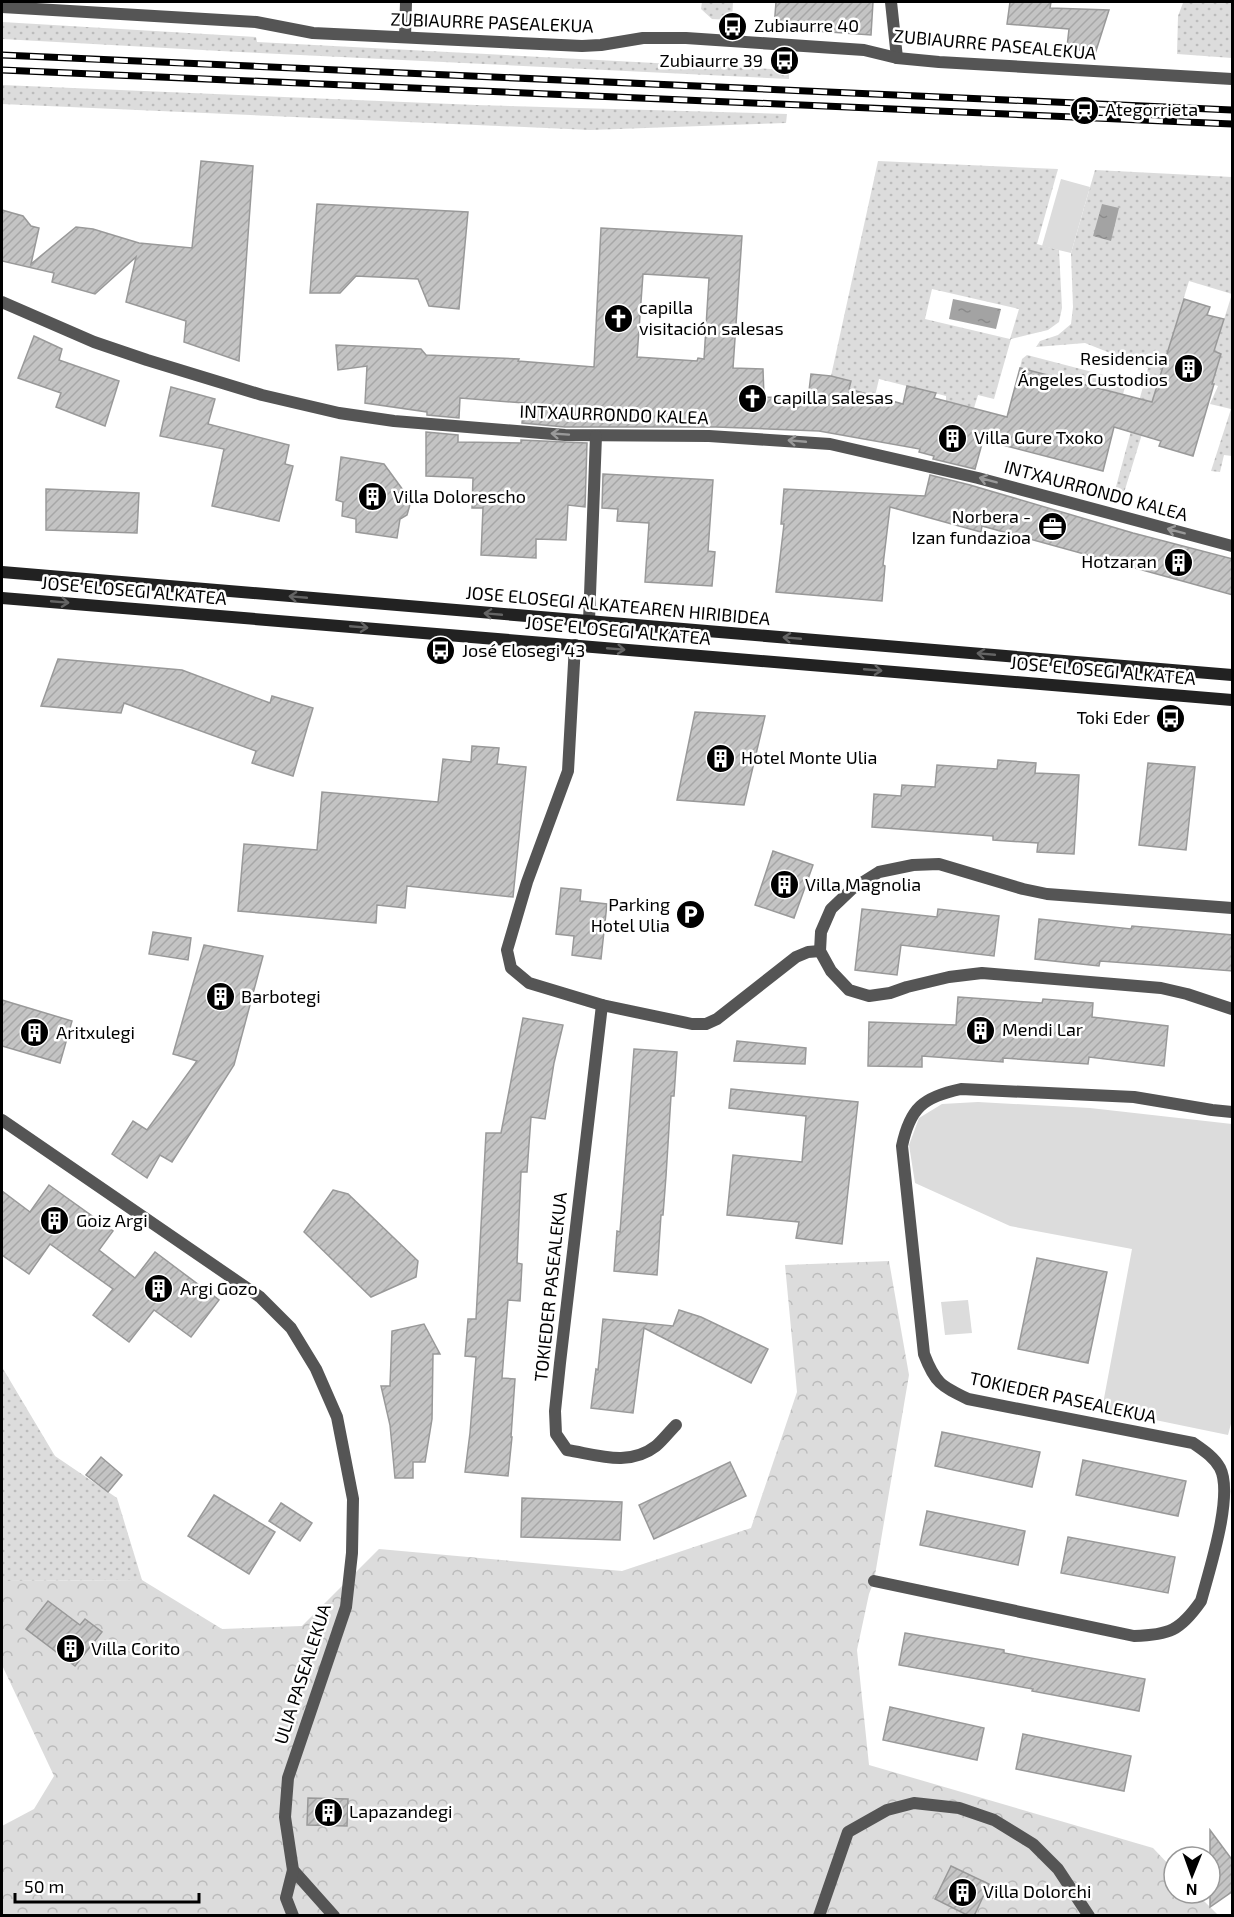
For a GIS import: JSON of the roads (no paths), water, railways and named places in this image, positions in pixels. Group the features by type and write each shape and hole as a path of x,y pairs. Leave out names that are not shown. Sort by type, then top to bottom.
{"main road":[{"name":"JOSE ELOSEGI ALKATEAREN HIRIBIDEA","path":"2,572 1233,675"},
{"name":"JOSE ELOSEGI ALKATEA","path":"2,598 1233,700"}],"street":[{"path":"405,37 406,2"},
{"path":"891,2 897,58"},
{"name":"ZUBIAURRE PASEALEKUA","path":"2,7 256,22 313,33 582,46 643,38 678,38 864,50 897,58 939,62 1233,79"},
{"name":"INTXAURRONDO KALEA","path":"2,302 93,342 208,380 339,413 394,421 596,436 709,436 830,444 928,465 1233,546"},
{"path":"589,621 596,436"},
{"path":"575,645 567,771 526,882 507,950 511,968 529,983 557,993 693,1024 706,1024 717,1019 796,957 808,952 820,951"},
{"path":"1233,909 1047,894 939,864 913,865 879,872 852,889 831,909 821,932 820,951 831,971 849,990 869,996 890,993 949,977 982,973 1161,988 1233,1009"},
{"name":"TOKIEDER PASEALEKUA","path":"602,1005 560,1363 555,1410 556,1434 567,1450 624,1459 640,1456 657,1445 676,1425"},
{"name":"TOKIEDER PASEALEKUA","path":"874,1581 1134,1636 1160,1635 1177,1627 1192,1613 1201,1601 1225,1508 1227,1485 1221,1469 1208,1454 1193,1443 968,1399 943,1387 931,1372 924,1354 902,1146 906,1126 914,1113 927,1101 941,1093 961,1089 1134,1097 1233,1112"},
{"name":"ULIA PASEALEKUA","path":"2,1120 260,1297 291,1328 316,1368 337,1417 353,1499 352,1553 345,1607 288,1778 285,1816 292,1870 286,1898 293,1916"},
{"path":"819,1916 848,1832 887,1810 914,1803 958,1808 994,1820 1033,1844 1058,1869 1089,1916"},
{"path":"292,1870 334,1916"}],"water":[{"path":"1102,204 1119,208 1111,241 1093,236"},
{"path":"953,299 1001,309 996,329 949,319"}],"railway":[{"path":"2,55 1232,110"},
{"path":"2,70 1232,124"}],"place":[{"name":"Zubiaurre 40","path":"733,26"},
{"name":"Zubiaurre 39","path":"784,61"},
{"name":"Ategorrieta","path":"1084,110"},
{"name":"capilla visitación salesas","path":"618,318"},
{"name":"Residencia Ángeles Custodios","path":"1189,369"},
{"name":"capilla salesas","path":"752,398"},
{"name":"Villa Gure Txoko","path":"953,438"},
{"name":"Villa Dolorescho","path":"372,497"},
{"name":"Norbera - Izan fundazioa","path":"1052,527"},
{"name":"Hotzaran","path":"1178,562"},
{"name":"José Elosegi 43","path":"441,651"},
{"name":"Toki Eder","path":"1171,718"},
{"name":"Hotel Monte Ulia","path":"720,758"},
{"name":"Villa Magnolia","path":"784,885"},
{"name":"Parking Hotel Ulia","path":"691,915"},
{"name":"Barbotegi","path":"220,997"},
{"name":"Mendi Lar","path":"981,1030"},
{"name":"Aritxulegi","path":"35,1033"},
{"name":"Goiz Argi","path":"55,1221"},
{"name":"Argi Gozo","path":"159,1289"},
{"name":"Villa Corito","path":"70,1649"},
{"name":"Lapazandegi","path":"328,1812"},
{"name":"Villa Dolorchi","path":"962,1892"}]}
